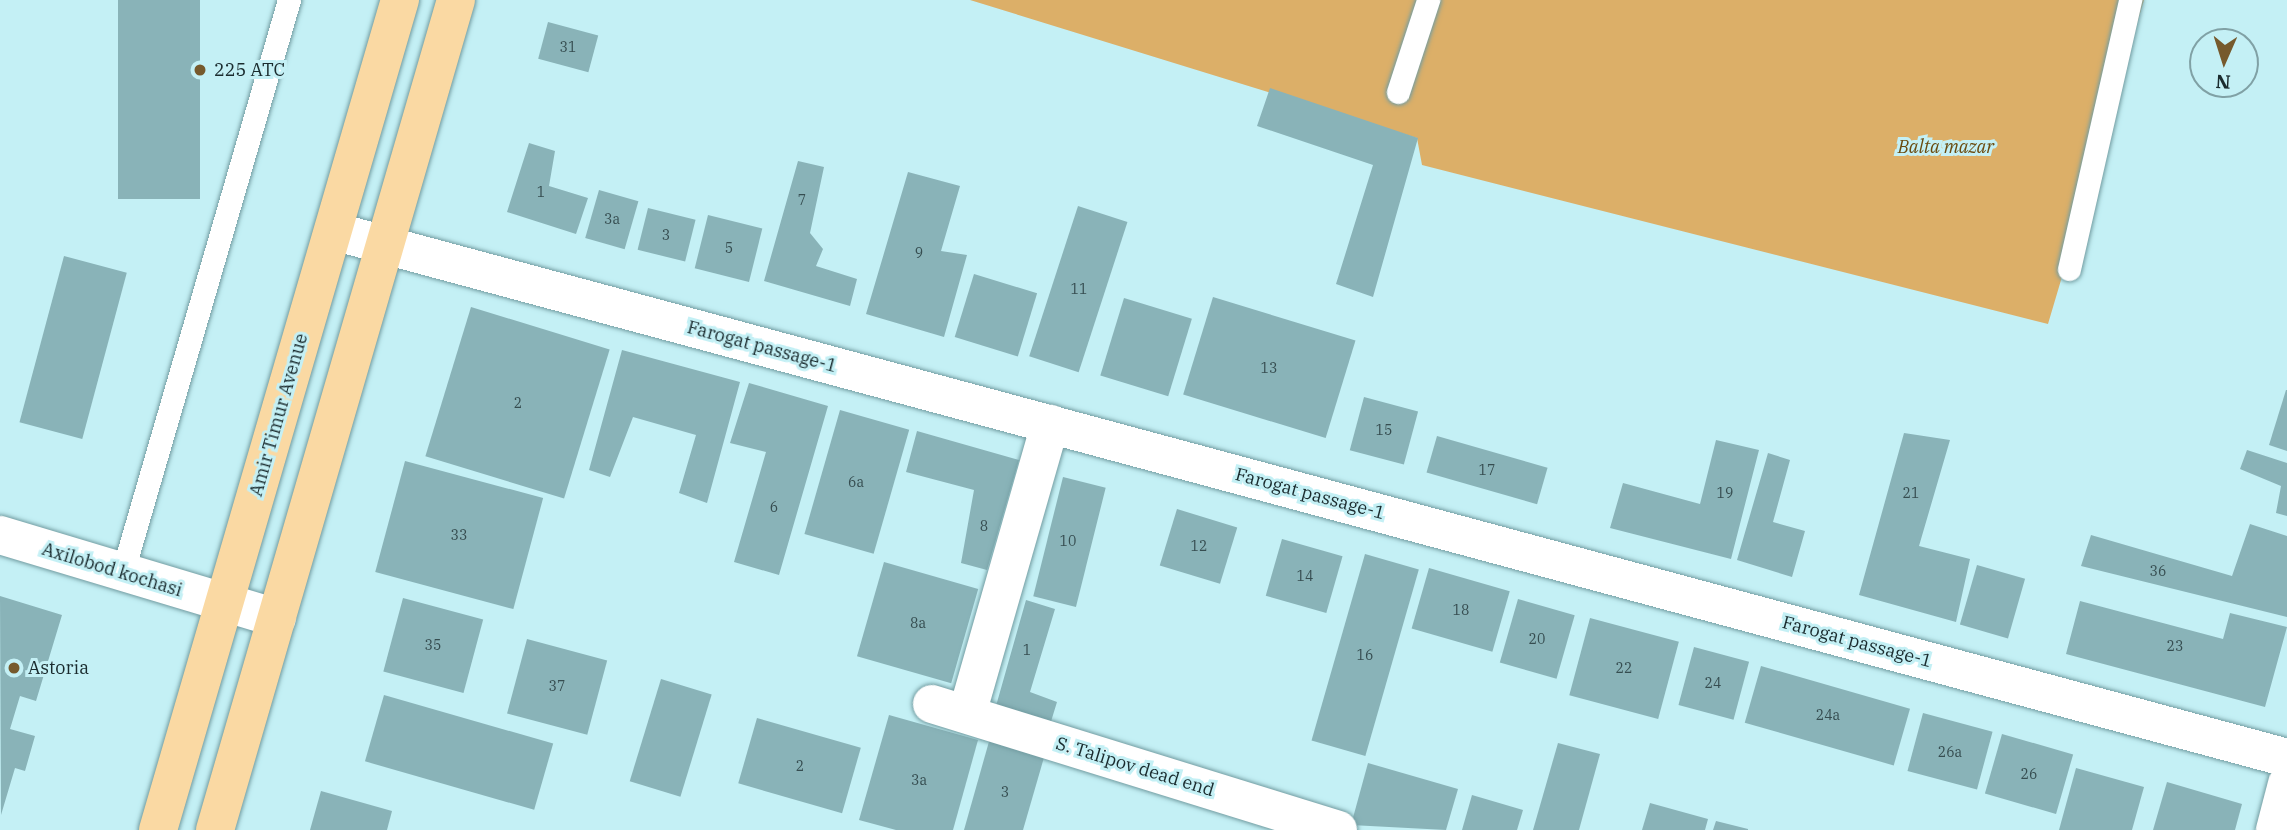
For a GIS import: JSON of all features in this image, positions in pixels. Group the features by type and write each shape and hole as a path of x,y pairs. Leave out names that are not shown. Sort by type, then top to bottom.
{"main road":[{"name":"Amir Timur Avenue","path":"158,830 400,0"},
{"path":"215,830 456,0"}],"street":[{"name":"Farogat passage-1","path":"333,231 2287,758"},
{"name":"S. Talipov dead end","path":"1050,424 949,709 1338,830"},
{"name":"Axilobod kochasi","path":"0,536 121,575 277,618"},
{"path":"2274,830 2287,784"}],"lane":[{"path":"121,575 289,0"},
{"path":"1398,92 1429,0"},
{"path":"2069,269 2130,0"}],"green space":[{"name":"Balta mazar","path":"970,0 2144,0 2048,324 1422,165 1417,138"}],"building":[{"path":"118,0 200,0 200,199 118,199"},
{"path":"548,22 598,35 588,72 538,59"},
{"path":"1270,88 1418,138 1373,297 1336,284 1373,165 1257,126"},
{"path":"529,143 555,151 549,186 588,198 576,234 507,212"},
{"path":"798,161 824,167 810,233 823,249 816,266 857,279 850,306 764,281"},
{"path":"908,172 960,186 941,251 967,255 944,337 866,314"},
{"path":"599,190 638,201 625,249 585,238"},
{"path":"1078,206 1127,222 1079,372 1029,356"},
{"path":"648,208 696,220 685,262 638,250"},
{"path":"708,215 762,229 749,282 695,268"},
{"path":"64,256 127,273 82,439 19,422"},
{"path":"974,274 1037,293 1018,356 955,337"},
{"path":"1213,297 1355,341 1326,438 1183,395"},
{"path":"1124,298 1192,319 1168,396 1100,375"},
{"path":"471,307 610,349 564,499 425,456"},
{"path":"622,350 740,382 707,503 679,493 696,435 633,417 610,477 589,470"},
{"path":"749,383 828,406 779,575 734,562 766,452 730,443"},
{"path":"2287,390 2287,451 2269,445"},
{"path":"1364,397 1418,411 1404,465 1350,450"},
{"path":"840,410 909,430 874,554 804,534"},
{"path":"917,431 1019,460 987,570 961,563 974,490 906,472"},
{"path":"1904,433 1950,440 1919,546 1970,559 1956,622 1859,595"},
{"path":"1437,436 1548,468 1537,504 1427,473"},
{"path":"1716,440 1759,450 1731,559 1610,528 1623,483 1700,504"},
{"path":"2247,450 2287,463 2287,516 2276,513 2281,486 2240,469"},
{"path":"1768,453 1790,460 1773,522 1805,531 1792,577 1737,560"},
{"path":"405,461 543,498 513,609 375,572"},
{"path":"1063,477 1106,488 1076,607 1033,596"},
{"path":"1177,509 1237,527 1220,584 1160,565"},
{"path":"2250,524 2287,536 2287,617 2081,566 2091,535 2232,576"},
{"path":"1282,539 1343,556 1326,613 1266,596"},
{"path":"1365,554 1419,569 1365,756 1312,740"},
{"path":"884,562 978,589 951,683 857,656"},
{"path":"1977,565 2025,579 2008,638 1960,625"},
{"path":"1429,568 1510,591 1492,652 1412,629"},
{"path":"0,596 62,615 36,701 20,696 10,729 35,736 25,771 15,768 1,815"},
{"path":"403,598 483,619 464,693 383,671"},
{"path":"1518,599 1575,615 1557,679 1500,662"},
{"path":"1026,600 1055,609 1030,692 1057,702 1049,728 994,713"},
{"path":"2080,601 2223,639 2230,613 2287,627 2265,707 2066,654"},
{"path":"1590,618 1679,642 1658,719 1569,695"},
{"path":"527,639 607,660 587,735 507,713"},
{"path":"1694,647 1749,662 1734,720 1678,705"},
{"path":"1761,666 1910,709 1894,765 1745,723"},
{"path":"661,679 712,694 680,797 630,781"},
{"path":"384,695 553,744 534,810 365,761"},
{"path":"1923,713 1993,732 1977,790 1907,771"},
{"path":"889,715 978,740 953,830 896,830 859,820"},
{"path":"757,718 861,748 842,813 738,783"},
{"path":"2002,734 2073,754 2056,814 1985,794"},
{"path":"990,738 1045,754 1023,830 964,830"},
{"path":"1558,743 1600,754 1579,830 1533,830"},
{"path":"1368,763 1458,789 1446,830 1351,825"},
{"path":"2076,768 2144,787 2132,830 2059,830"},
{"path":"2167,782 2242,804 2235,830 2153,830"},
{"path":"321,791 392,811 387,830 310,830"},
{"path":"1472,795 1523,810 1517,830 1462,830"},
{"path":"1650,803 1708,819 1705,830 1642,830"},
{"path":"1716,821 1748,829 1748,830 1713,830"}],"place":[{"name":"225 АТС","path":"200,70"},
{"name":"Astoria","path":"14,668"}]}
